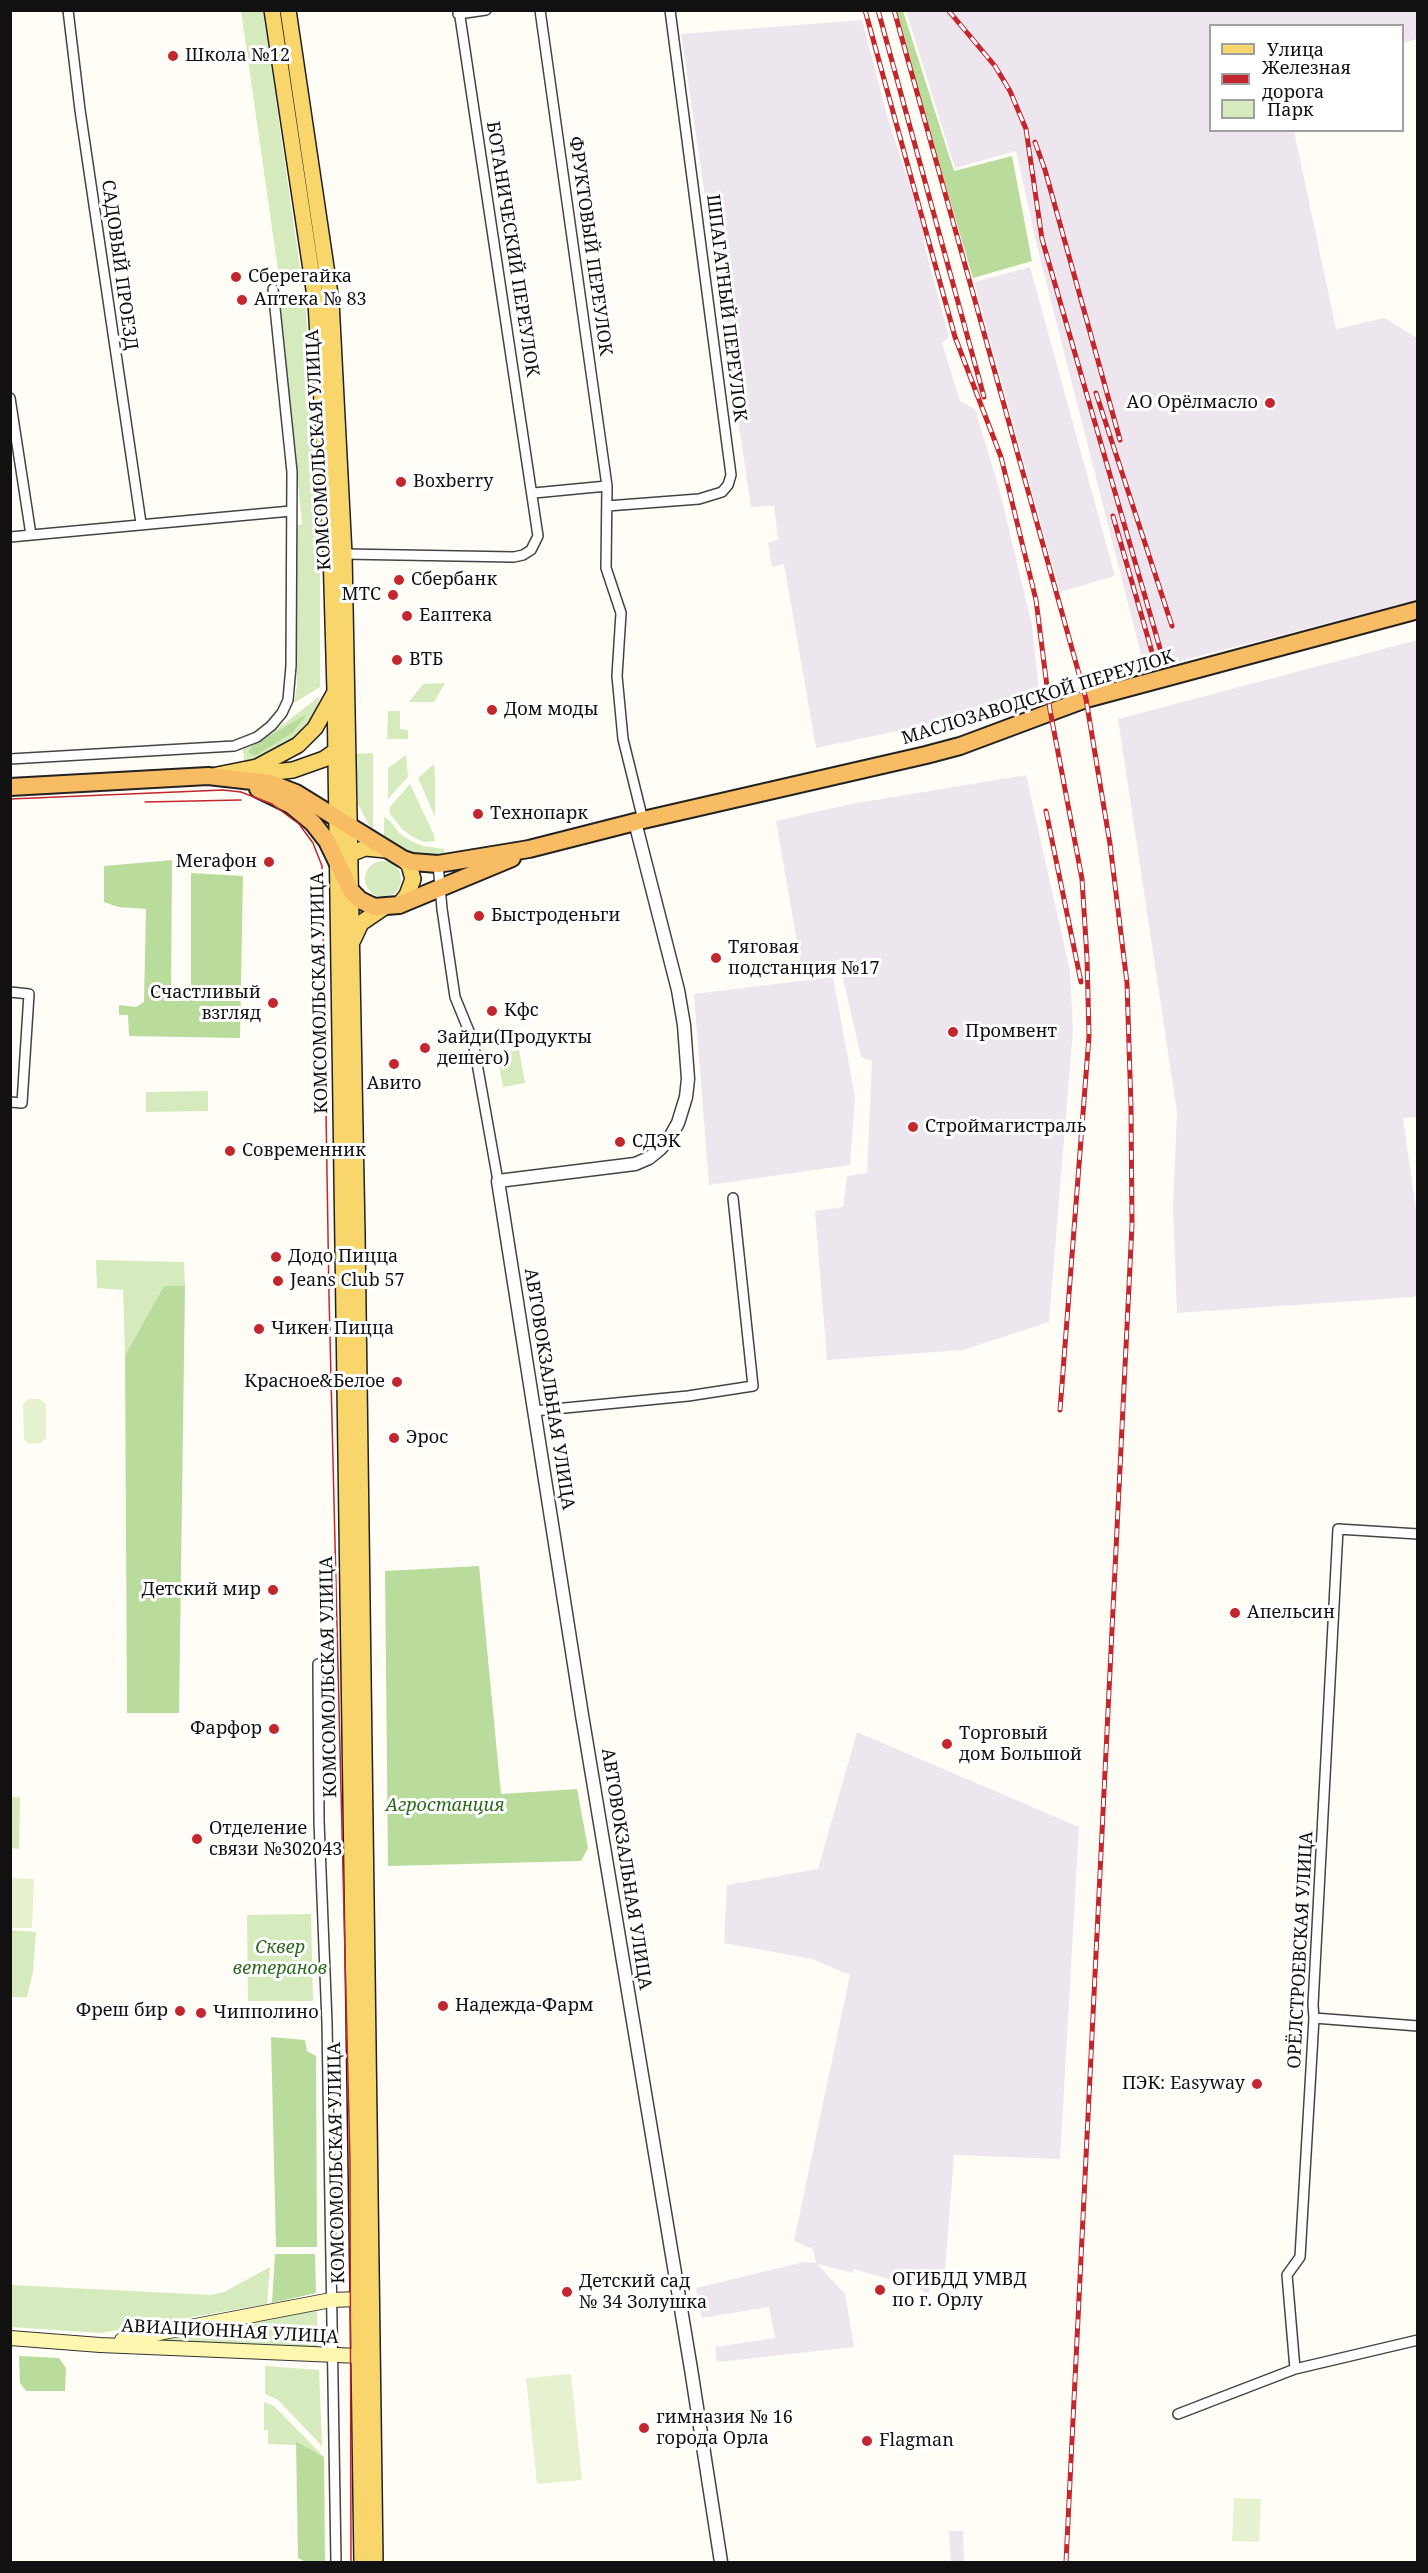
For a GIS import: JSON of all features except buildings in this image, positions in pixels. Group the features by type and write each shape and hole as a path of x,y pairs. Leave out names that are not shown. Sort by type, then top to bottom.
{"highway":[{"name":"МАСЛОЗАВОДСКОЙ ПЕРЕУЛОК","path":"403,859 438,864 529,849 639,821 926,755 960,746 1050,710 1086,699 1418,610"},
{"path":"10,787 208,776 257,781 283,787 403,859"},
{"path":"208,776 261,790 291,805 313,823 344,858"},
{"name":"МАСЛОЗАВОДСКОЙ ПЕРЕУЛОК","path":"391,907 440,889 529,849"},
{"name":"КОМСОМОЛЬСКАЯ УЛИЦА","path":"344,858 351,891"},
{"path":"351,891 367,904 391,907"}],"main road":[{"name":"КОМСОМОЛЬСКАЯ УЛИЦА","path":"272,10 316,303 331,552 335,753 343,822 348,1664 365,2302 375,2562"},
{"name":"КОМСОМОЛЬСКАЯ УЛИЦА","path":"288,10 331,301 344,554 349,739 343,822"},
{"path":"208,776 257,767 298,745 315,728 335,691"},
{"path":"208,776 293,770 311,765 335,753 349,739"},
{"path":"344,858 365,848 386,850"},
{"path":"352,943 361,923 407,896 413,879 409,865 403,859"},
{"name":"КОМСОМОЛЬСКАЯ УЛИЦА","path":"351,891 365,2302 360,2356 362,2562"},
{"name":"АВИАЦИОННАЯ УЛИЦА","path":"99,2345 331,2300 365,2302"},
{"name":"АВИАЦИОННАЯ УЛИЦА","path":"10,2338 99,2345 360,2356"}],"street":[{"name":"САДОВЫЙ ПРОЕЗД","path":"68,10 81,122 141,523"},
{"path":"458,12 486,10"},
{"name":"ФРУКТОВЫЙ ПЕРЕУЛОК","path":"540,10 607,486 606,568 621,613 617,676 623,739 639,821"},
{"name":"ШПАГАТНЫЙ ПЕРЕУЛОК","path":"607,506 699,499 722,492 731,475 670,10"},
{"name":"БОТАНИЧЕСКИЙ ПЕРЕУЛОК","path":"344,554 472,558 523,555 536,544 538,536 534,493 458,12"},
{"path":"10,759 230,747 257,737 282,713 290,687 292,472 273,289"},
{"path":"10,399 31,535"},
{"path":"534,493 607,486"},
{"path":"10,537 141,523 291,511"},
{"path":"498,1181 635,1164 649,1158 660,1149 678,1123 686,1097 688,1079 684,1025 639,821"},
{"name":"АВТОВОКЗАЛЬНАЯ УЛИЦА","path":"438,864 455,997 473,1041 498,1181 607,1867 692,2369 721,2562"},
{"path":"10,992 29,994 22,1102 10,1102"},
{"path":"534,1411 688,1396 753,1386 733,1198"},
{"name":"ОРЁЛСТРОЕВСКАЯ УЛИЦА","path":"1295,2370 1287,2275 1300,2257 1338,1529 1418,1534"},
{"path":"318,1664 336,2562"},
{"path":"1314,2018 1418,2026"},
{"path":"1178,2414 1295,2370 1418,2340"}],"shaded area":[{"path":"906,11 1417,11 1417,39 1404,43 1404,24 1209,24 1209,132 1294,132 1336,329 1384,318 1417,338 1417,600 1145,670 1038,250 1016,151 955,168"},
{"path":"862,20 888,119 927,239 923,240 949,337 942,343 960,401 975,409 999,488 1032,625 1040,701 816,748 784,564 772,567 768,543 778,539 774,506 751,507 681,34"},
{"path":"1030,267 1115,576 1060,592 974,282"},
{"path":"1417,640 1418,1117 1403,1118 1417,1217 1417,1294 1414,1297 1177,1313 1173,1208 1177,1112 1118,719"},
{"path":"1026,775 1070,971 1073,1030 1049,1322 963,1350 827,1360 815,1211 843,1207 847,1176 867,1173 872,1061 861,1057 839,960 801,965 776,821 851,804"},
{"path":"833,977 855,1097 850,1165 709,1185 694,994"},
{"path":"857,1732 1079,1827 1060,2159 954,2155 945,2270 931,2270 929,2296 919,2288 854,2269 853,2273 817,2264 845,2294 854,2347 717,2362 715,2347 775,2338 769,2307 702,2318 696,2288 804,2262 816,2263 813,2249 794,2241 850,1975 812,1959 724,1943 727,1885 818,1869"},
{"path":"949,2531 963,2531 964,2562 951,2562"}],"green space":[{"path":"241,11 263,11 301,275 279,277"},
{"path":"894,11 903,11 954,171 1012,156 1032,261 973,278"},
{"path":"305,296 320,522 320,687 294,703 297,686 294,526 302,524 280,299"},
{"path":"445,683 434,702 409,702 423,684"},
{"path":"320,696 316,714 291,741 254,760 244,761 243,748 285,723"},
{"path":"388,711 400,711 400,729 408,730 408,739 387,739"},
{"path":"307,714 292,733 255,756 248,752 252,746"},
{"path":"373,753 373,833 358,804 356,754"},
{"path":"406,755 408,777 388,799 388,768"},
{"path":"434,764 435,780 435,817 418,778"},
{"path":"410,784 435,841 424,842 413,837 403,830 390,814 390,807"},
{"path":"384,817 400,834 423,846 444,849 445,855 410,854 376,837 384,836"},
{"path":"172,860 171,996 191,990 191,873 243,876 240,1038 129,1036 128,1015 119,1015 119,1005 136,1007 144,1002 146,909 118,907 104,902 104,866"},
{"path":"383,861 395,867 401,879 395,891 383,897 371,891 365,879 371,867"},
{"path":"519,1050 525,1083 503,1087 497,1054"},
{"path":"208,1091 208,1111 146,1112 146,1092"},
{"path":"96,1260 184,1262 185,1286 164,1286 125,1355 123,1290 97,1288"},
{"path":"164,1286 185,1286 179,1713 127,1713 125,1355"},
{"path":"29,1399 40,1399 46,1404 46,1438 41,1443 29,1444 24,1439 23,1404"},
{"name":"Агростанция","path":"479,1566 501,1794 577,1789 588,1848 581,1861 388,1866 385,1571"},
{"path":"10,1797 20,1797 19,1849 11,1848"},
{"path":"11,1878 34,1879 32,1928 11,1928"},
{"name":"Сквер ветеранов","path":"311,1914 313,2001 248,2001 247,1915"},
{"path":"10,1930 36,1932 33,1972 27,1997 11,1997"},
{"path":"271,2037 305,2040 307,2051 316,2056 317,2247 276,2247"},
{"path":"275,2254 315,2254 316,2293 272,2303"},
{"path":"270,2267 267,2304 100,2333 11,2327 11,2285 211,2295 224,2292"},
{"path":"317,2309 318,2349 153,2340"},
{"path":"19,2356 59,2358 66,2368 65,2391 26,2391 20,2383"},
{"path":"265,2366 319,2370 322,2446 278,2400 265,2394"},
{"path":"571,2374 582,2480 537,2484 526,2378"},
{"path":"264,2402 274,2406 324,2457 296,2441 296,2445 268,2444 268,2430 264,2430"},
{"path":"296,2441 324,2457 325,2561 321,2562 306,2562 298,2558"},
{"path":"1234,2498 1261,2499 1259,2542 1232,2541"}],"tram line":[{"path":"10,799 223,790 241,792 272,804 299,824 313,843 322,866 329,1296 350,2160 351,2562"},
{"path":"145,802 241,800"}],"railway":[{"path":"865,10 955,337 1001,457 1036,600 1050,710 1082,879 1089,1036 1060,1410"},
{"path":"878,10 984,397"},
{"path":"894,10 1086,699 1110,844 1127,983 1132,1225 1066,2562"},
{"path":"948,10 995,66 1010,91 1026,129 1042,239 1161,652"},
{"path":"1035,142 1045,170 1120,440"},
{"path":"1096,393 1172,626"},
{"path":"1113,516 1152,652"},
{"path":"1046,811 1081,982"}],"place":[{"name":"Школа №12","path":"173,56"},
{"name":"Сберегайка","path":"236,277"},
{"name":"Аптека № 83","path":"242,300"},
{"name":"АО Орёлмасло","path":"1270,403"},
{"name":"Boxberry","path":"401,482"},
{"name":"Сбербанк","path":"399,580"},
{"name":"МТС","path":"393,595"},
{"name":"Еаптека","path":"407,616"},
{"name":"ВТБ","path":"397,660"},
{"name":"Дом моды","path":"492,710"},
{"name":"Технопарк","path":"478,814"},
{"name":"Мегафон","path":"269,862"},
{"name":"Быстроденьги","path":"479,916"},
{"name":"Тяговая подстанция №17","path":"716,958"},
{"name":"Счастливый взгляд","path":"273,1003"},
{"name":"Кфс","path":"492,1011"},
{"name":"Промвент","path":"953,1032"},
{"name":"Зайди(Продукты дешего)","path":"425,1048"},
{"name":"Авито","path":"394,1064"},
{"name":"Строймагистраль","path":"913,1127"},
{"name":"СДЭК","path":"620,1142"},
{"name":"Современник","path":"230,1151"},
{"name":"Додо Пицца","path":"276,1257"},
{"name":"Jeans Club 57","path":"278,1281"},
{"name":"Чикен Пицца","path":"259,1329"},
{"name":"Красное&Белое","path":"397,1382"},
{"name":"Эрос","path":"394,1438"},
{"name":"Детский мир","path":"273,1590"},
{"name":"Апельсин","path":"1235,1613"},
{"name":"Фарфор","path":"274,1729"},
{"name":"Торговый дом Большой","path":"947,1744"},
{"name":"Отделение связи №302043","path":"197,1839"},
{"name":"Надежда-Фарм","path":"443,2006"},
{"name":"Фреш бир","path":"180,2011"},
{"name":"Чипполино","path":"201,2013"},
{"name":"ПЭК: Easyway","path":"1257,2084"},
{"name":"ОГИБДД УМВД по г. Орлу","path":"880,2290"},
{"name":"Детский сад № 34 Золушка","path":"567,2292"},
{"name":"гимназия № 16 города Орла","path":"644,2428"},
{"name":"Flagman","path":"867,2441"}]}
